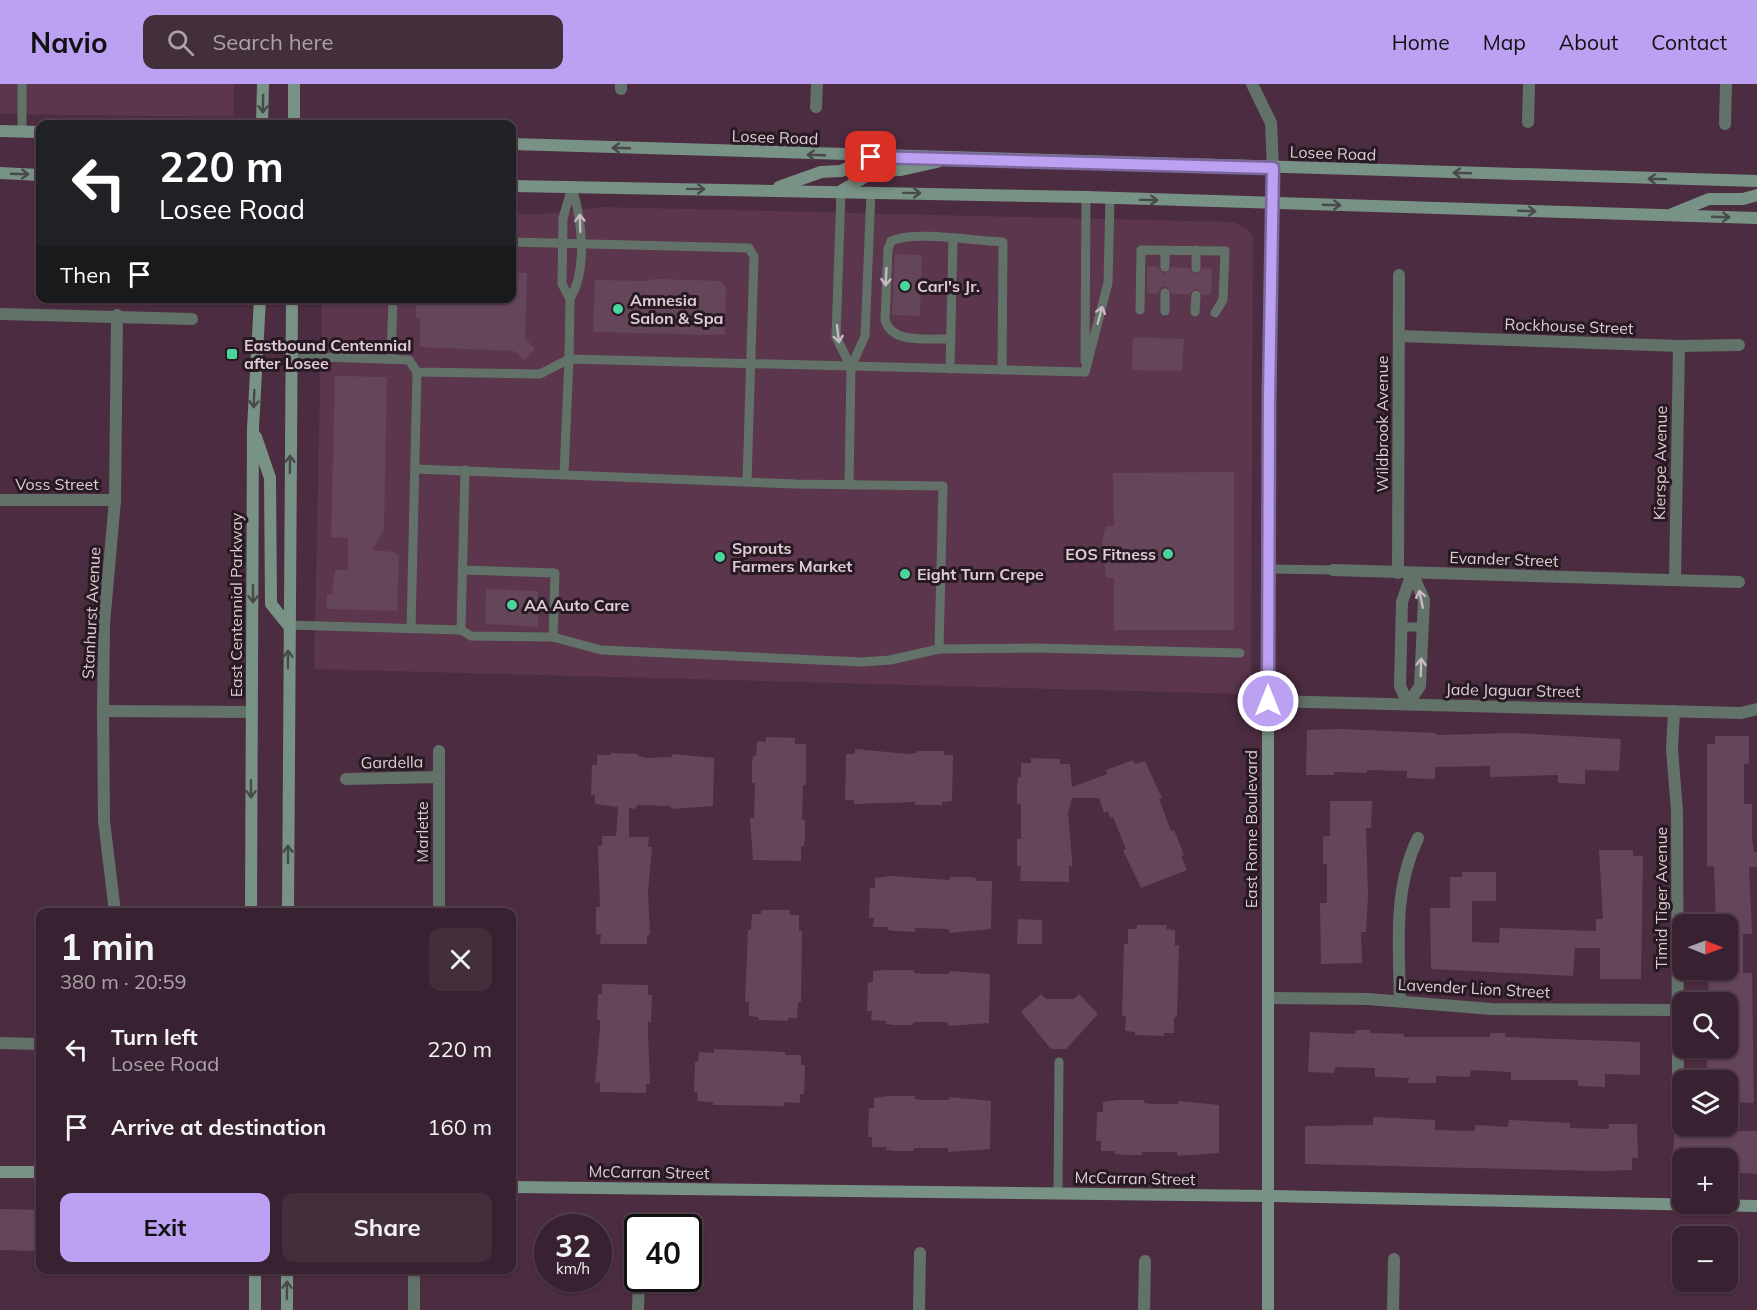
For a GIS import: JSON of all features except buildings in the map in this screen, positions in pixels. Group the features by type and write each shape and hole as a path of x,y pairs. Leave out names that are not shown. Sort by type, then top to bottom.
{"main road":[{"path":"262,120 263,84"},
{"path":"294,84 294,120"},
{"path":"0,131 36,132"},
{"name":"Losee Road","path":"516,144 871,157 1757,181"},
{"path":"772,190 821,172 841,171 871,157"},
{"path":"841,191 875,171 901,170 956,158"},
{"name":"East Rome Boulevard","path":"1268,1310 1268,569 1273,168"},
{"path":"0,173 36,175"},
{"path":"516,186 1086,197 1757,218"},
{"path":"1668,215 1709,199 1743,199 1757,195"},
{"name":"East Centennial Parkway","path":"251,908 253,428 260,303"},
{"path":"288,908 288,625 292,303"},
{"path":"253,428 270,478 271,604 288,625"},
{"path":"0,1172 36,1172"},
{"name":"McCarran Street","path":"516,1187 1268,1196 1757,1206"},
{"path":"255,1274 255,1310"},
{"path":"287,1274 287,1310"}],"street":[{"path":"816,107 817,84"},
{"path":"1252,84 1271,123 1273,168"},
{"path":"1528,122 1529,84"},
{"path":"1725,124 1726,84"},
{"name":"Wildbrook Avenue","path":"1398,573 1399,275"},
{"path":"0,314 117,315 192,319"},
{"name":"Stanhurst Avenue","path":"115,908 104,821 103,711 104,624 115,500 117,315"},
{"name":"Rockhouse Street","path":"1399,336 1679,346 1738,345"},
{"name":"Kierspe Avenue","path":"1675,580 1679,346"},
{"name":"Voss Street","path":"0,500 115,500"},
{"name":"Evander Street","path":"1334,570 1739,582"},
{"path":"1408,704 1420,686 1424,600 1412,573"},
{"path":"1408,704 1400,686 1401,627 1402,602 1412,573"},
{"name":"Jade Jaguar Street","path":"1268,701 1674,711 1741,712 1757,709"},
{"path":"103,711 252,712"},
{"name":"Timid Tiger Avenue","path":"1674,711 1672,749 1677,811 1678,992"},
{"name":"Marlette","path":"439,751 439,908"},
{"name":"Gardella","path":"346,779 439,777"},
{"path":"1400,1001 1401,891 1408,859 1419,838"},
{"name":"Lavender Lion Street","path":"1268,998 1400,1001 1491,1009 1672,1010"},
{"path":"0,1043 36,1044"},
{"path":"919,1310 920,1253"},
{"path":"1393,1310 1394,1259"},
{"path":"1144,1261 1144,1310"},
{"path":"414,1274 414,1310"},
{"path":"638,1310 639,1292"}],"lane":[{"path":"22,84 22,131"},
{"path":"564,474 570,299 562,284 563,218 572,187"},
{"path":"570,299 579,285 580,244 580,215 572,187"},
{"path":"841,191 836,337 851,367"},
{"path":"849,485 851,367 865,336 871,192"},
{"path":"1085,372 1086,197"},
{"path":"1085,372 1108,283 1110,199"},
{"path":"951,339 895,336 887,329 885,320 888,249 891,241 899,237 937,236 953,240 1004,242 1002,370"},
{"path":"950,369 953,240"},
{"path":"516,242 748,249 754,256 747,482"},
{"path":"1140,310 1141,250 1224,251 1222,300 1215,313"},
{"path":"1165,250 1165,267"},
{"path":"1196,250 1196,268"},
{"path":"1165,293 1165,311"},
{"path":"1195,312 1196,295"},
{"path":"391,359 393,303"},
{"path":"291,356 410,360 417,372 411,629"},
{"path":"417,372 540,374 569,359 1085,372"},
{"path":"415,469 747,482 943,486 939,648"},
{"path":"461,630 465,470"},
{"name":"Evander Street","path":"1268,569 1334,570"},
{"path":"463,570 555,573 553,637"},
{"path":"288,625 461,630 471,636 553,637 601,650 862,662 890,660 939,648 1240,653"},
{"path":"1401,627 1422,627"},
{"path":"1059,1062 1059,1193"}],"shaded area":[{"path":"0,84 234,84 233,117 0,114"},
{"path":"602,207 1233,222 1248,229 1253,237 1251,683 1243,694 314,669 322,303 516,303 516,214 544,214"}],"place":[{"name":"Carl's Jr.","path":"905,286"},
{"name":"Amnesia Salon & Spa","path":"618,309"},
{"name":"Eastbound Centennial after Losee","path":"232,354"},
{"name":"EOS Fitness","path":"1168,554"},
{"name":"Sprouts Farmers Market","path":"720,557"},
{"name":"Eight Turn Crepe","path":"905,574"},
{"name":"AA Auto Care","path":"512,605"}],"route":[{"path":"871,157 1273,168 1269,397 1268,701"}]}
